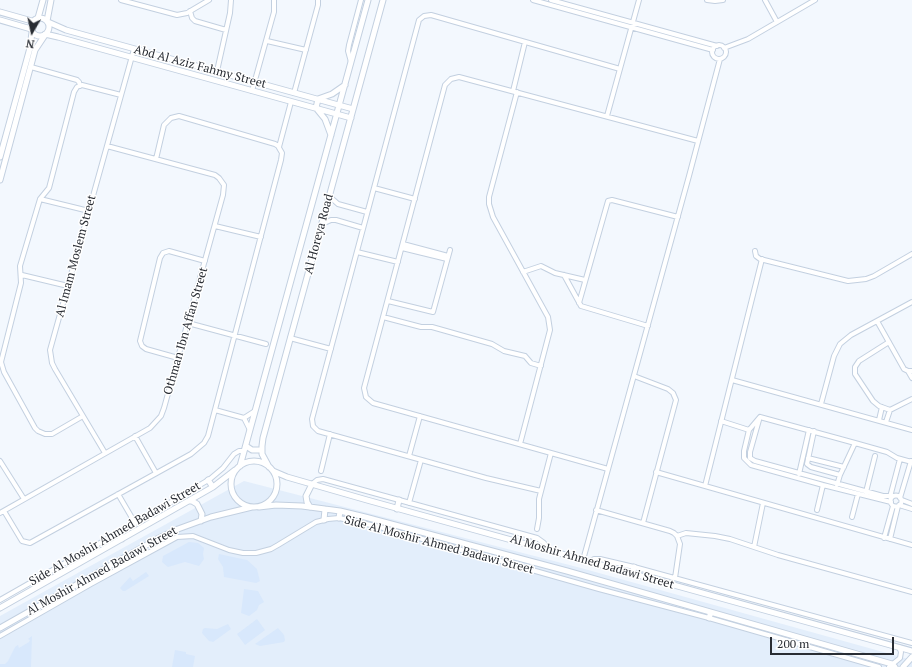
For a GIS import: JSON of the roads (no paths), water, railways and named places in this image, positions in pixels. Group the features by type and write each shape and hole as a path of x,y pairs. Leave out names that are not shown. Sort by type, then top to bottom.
{"street":[{"path":"38,18 43,0"},
{"path":"0,157 8,141 35,50 49,29 48,22 51,0"},
{"path":"121,0 177,15 182,14 209,0"},
{"path":"217,71 231,9 231,0"},
{"path":"252,91 274,12 274,0"},
{"path":"294,93 318,5 318,0"},
{"path":"351,62 348,51 361,0"},
{"name":"Al Horeya Road","path":"240,466 368,0"},
{"name":"Al Horeya Road","path":"262,450 263,438 383,0"},
{"path":"533,0 724,48 748,39 815,0"},
{"path":"551,0 563,2 713,50"},
{"path":"607,116 639,0"},
{"path":"707,0 723,0"},
{"path":"765,0 777,22"},
{"path":"42,6 49,8"},
{"path":"190,10 195,21 226,30"},
{"path":"0,12 32,21 42,18 48,22"},
{"path":"541,491 486,478 318,431 315,429 312,422 418,23 422,17 431,15 620,69"},
{"path":"21,26 24,23 24,19"},
{"path":"0,20 31,30 38,36 45,35"},
{"path":"0,180 30,48 32,21"},
{"name":"Abd Al Aziz Fahmy Street","path":"48,22 61,28 353,109"},
{"path":"58,37 61,28"},
{"name":"Abd Al Aziz Fahmy Street","path":"45,35 58,37 132,57 351,118"},
{"path":"266,41 306,50"},
{"path":"520,444 549,336 550,323 493,217 489,204 489,197 515,92 525,42"},
{"path":"713,50 718,46"},
{"path":"30,48 35,50"},
{"name":"Al Imam Moslem Street","path":"105,453 55,370 50,357 50,350 134,48"},
{"path":"583,560 678,218 720,59 725,54 724,48"},
{"path":"713,50 713,56 720,59"},
{"path":"31,67 77,80 80,86"},
{"path":"608,469 374,403 366,397 364,388 445,85 455,77 459,77 698,141"},
{"path":"83,416 52,434 45,434 38,431 2,369 1,362 21,283 22,275 20,272 20,266 40,199 49,188 74,92 80,86 85,86 120,95"},
{"path":"331,136 325,119 316,108 318,99 332,94 345,86"},
{"path":"4,510 22,541 30,543 191,454 204,443 208,436 282,156 279,148 291,102"},
{"path":"156,159 164,125 168,120 175,116 268,142 279,148"},
{"name":"Othman Ibn Affan Street","path":"0,513 150,428 161,416 178,358 215,226 224,185 215,175 107,146"},
{"path":"374,188 415,199"},
{"path":"329,196 338,204 367,212"},
{"path":"40,199 89,211"},
{"path":"579,303 609,200 678,218"},
{"path":"322,224 331,220 336,220 363,228"},
{"path":"215,226 260,238"},
{"path":"402,246 448,258"},
{"path":"388,301 433,312 450,250"},
{"path":"178,358 146,349 142,346 140,341 160,258 163,253 169,251 205,260"},
{"path":"754,251 756,256 762,259 839,279 857,280 874,276 912,254"},
{"path":"357,252 398,262"},
{"path":"705,486 762,259"},
{"path":"523,272 541,266 564,275 585,280"},
{"path":"22,275 68,286"},
{"path":"564,275 579,303 583,307 648,326"},
{"path":"821,404 836,350 845,339 912,302"},
{"path":"383,317 421,327 432,327 492,344 504,351 525,356 531,363 541,366"},
{"path":"877,321 904,369 910,371 912,378"},
{"path":"188,323 266,344"},
{"path":"290,338 331,349"},
{"path":"889,342 859,361 855,367 857,378 872,401 876,405 890,410"},
{"path":"634,376 668,389 675,396 675,403 643,523"},
{"path":"732,380 912,430"},
{"path":"886,422 890,410 912,399"},
{"path":"879,420 882,407"},
{"path":"215,410 244,418 250,431"},
{"path":"244,418 256,411"},
{"path":"409,456 420,416"},
{"path":"760,417 749,430 744,451 744,458 748,463 799,472 858,494 912,509"},
{"path":"760,417 887,452 900,459 911,462 901,499 895,505 884,538"},
{"path":"760,417 750,452 750,458 754,463 823,485 898,496 912,504"},
{"path":"721,421 749,430"},
{"path":"812,431 807,464 808,466 840,475"},
{"path":"798,478 812,431"},
{"path":"320,471 330,434"},
{"path":"135,436 156,473"},
{"path":"837,486 840,475 855,443"},
{"path":"245,448 262,450 262,454 273,471 277,482 276,493 269,502 258,507 246,506 237,500 232,491 231,480 235,470 248,462 256,461 269,466"},
{"name":"Side Al Moshir Ahmed Badawi Street","path":"0,600 208,480 220,472 234,454 245,448"},
{"path":"744,451 750,452"},
{"path":"537,529 539,518 538,502 551,453"},
{"path":"866,492 875,456"},
{"path":"808,458 844,467"},
{"path":"890,539 895,505 892,496 900,459"},
{"path":"409,503 421,460"},
{"path":"0,461 24,499"},
{"name":"Al Moshir Ahmed Badawi Street","path":"0,608 213,487 235,470"},
{"name":"Al Moshir Ahmed Badawi Street","path":"273,471 278,474 312,484 546,550 855,634 912,651"},
{"path":"656,472 912,545"},
{"path":"208,480 213,487"},
{"name":"Side Al Moshir Ahmed Badawi Street","path":"312,484 317,480 323,480 537,538 544,543 546,550"},
{"path":"310,507 306,496 312,484"},
{"path":"817,510 823,485"},
{"path":"118,494 135,523"},
{"path":"852,517 858,494"},
{"path":"397,508 399,500"},
{"path":"188,501 197,504 202,514 201,521"},
{"path":"754,547 763,503"},
{"name":"Al Moshir Ahmed Badawi Street","path":"258,507 284,505 340,511 481,547 711,612 892,666"},
{"name":"Al Moshir Ahmed Badawi Street","path":"0,628 166,534 226,513 252,507"},
{"path":"324,520 325,509"},
{"path":"596,510 670,531 677,536 680,544 675,578"},
{"path":"339,518 340,511"},
{"path":"149,515 153,521"},
{"name":"Side Al Moshir Ahmed Badawi Street","path":"0,636 169,540 181,536 193,536 229,550 256,553 275,547 313,524 324,520 339,518 380,527 880,667"},
{"path":"118,533 122,538"},
{"path":"166,534 169,540"},
{"path":"677,536 686,534 730,538 778,555 912,592"},
{"path":"589,562 600,559 634,567 912,643"},
{"path":"632,574 634,567"},
{"path":"87,578 90,584"},
{"path":"709,618 711,612"},
{"path":"892,666 901,655 899,648"},
{"path":"903,667 912,657"}]}
